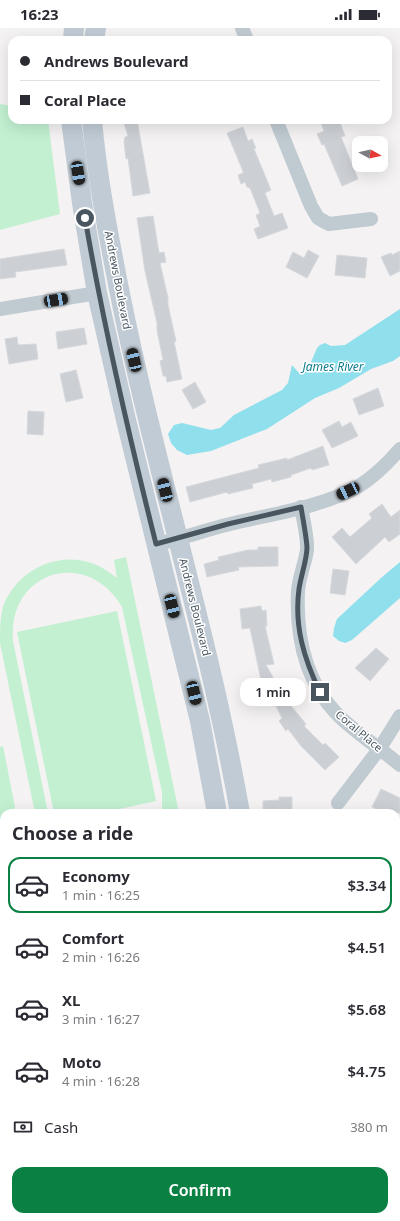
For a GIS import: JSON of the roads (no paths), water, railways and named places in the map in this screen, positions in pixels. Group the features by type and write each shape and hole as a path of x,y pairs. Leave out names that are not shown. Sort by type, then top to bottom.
{"street":[{"name":"Andrews Boulevard","path":"72,124 81,196 97,292 126,420 200,722 216,809"},
{"name":"Andrews Boulevard","path":"92,124 94,145 106,216 131,347 150,432 225,734 239,809"},
{"path":"278,124 311,206 318,218 329,224 371,218"},
{"path":"0,309 97,292"},
{"path":"156,544 178,540 228,524 301,507 337,496 358,486 380,471 400,449"},
{"name":"Coral Place","path":"301,507 307,548 298,590 298,616 300,642 308,666 320,692 336,713 356,731 380,748 400,765"},
{"path":"338,803 380,748 400,716"}],"water":[{"name":"James River","path":"400,309 400,356 393,361 371,369 339,388 315,398 267,429 211,451 187,455 177,450 171,443 168,434 174,425 182,423 211,430 220,428 234,415 282,390 288,383 292,365 299,373 309,367 317,348 320,345 325,343 331,346 345,345"},
{"path":"400,562 400,598 352,640 345,643 339,641 333,636 337,619"}]}
